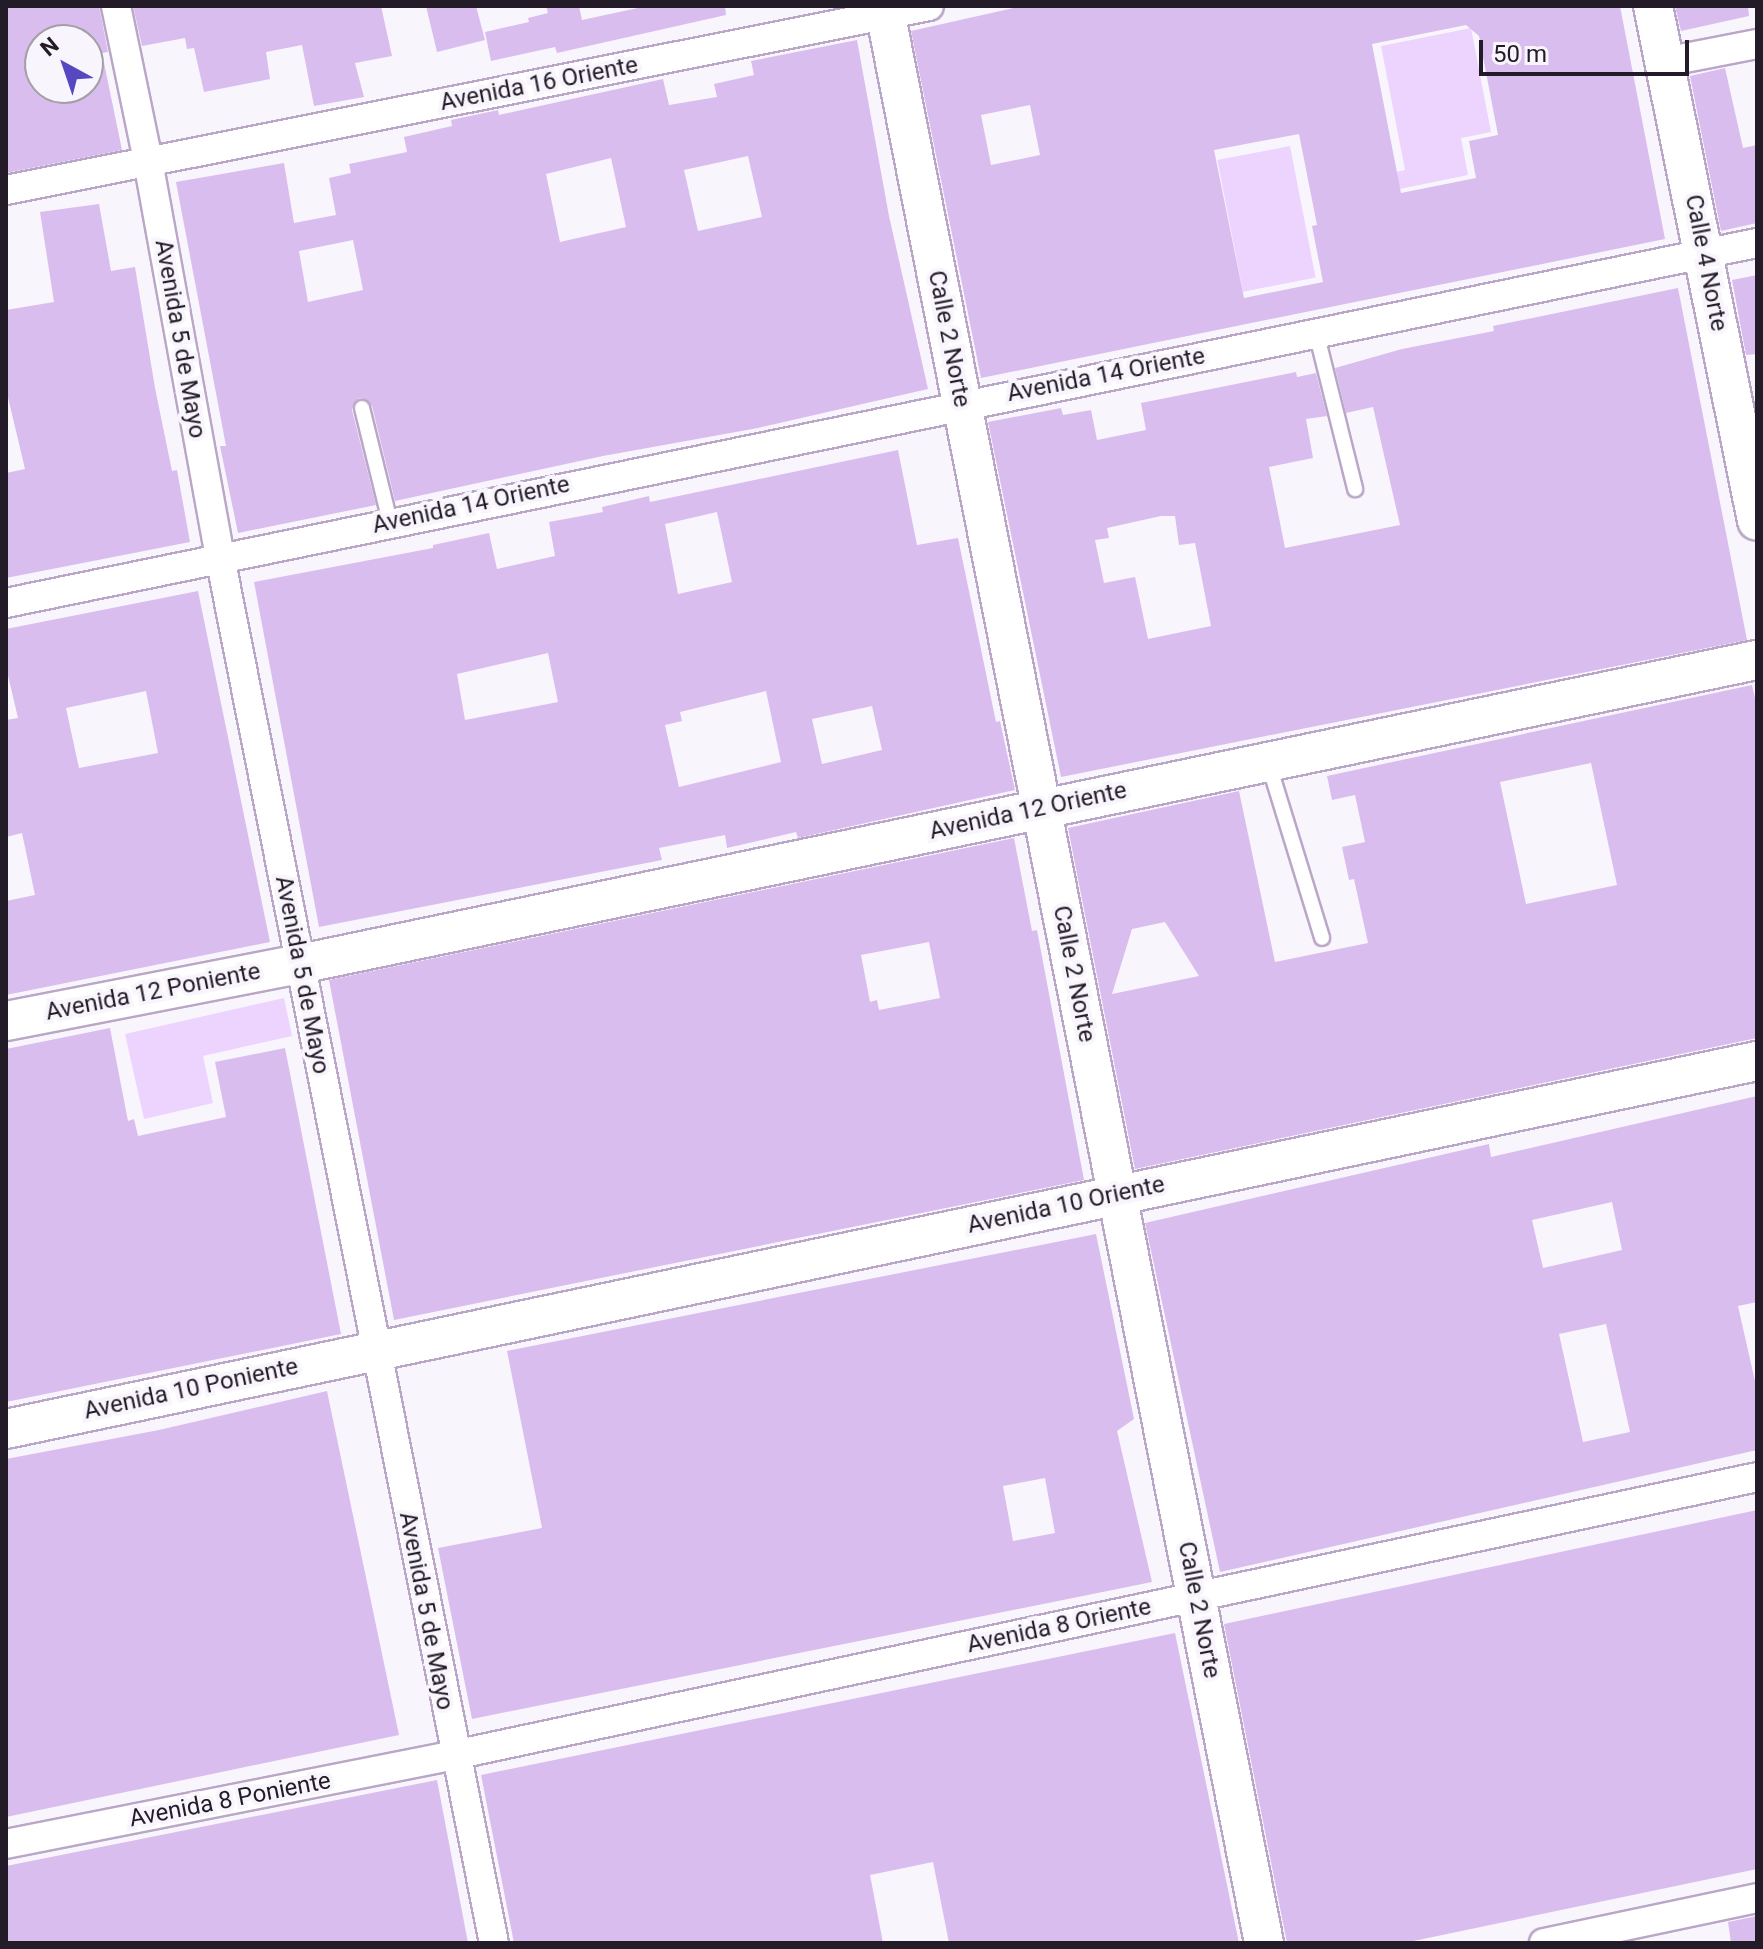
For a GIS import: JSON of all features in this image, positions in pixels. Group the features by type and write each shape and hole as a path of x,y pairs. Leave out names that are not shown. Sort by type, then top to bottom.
{"main road":[{"name":"Calle 4 Norte","path":"1653,6 1757,521"},
{"name":"Calle 2 Norte","path":"885,10 1264,1943"},
{"name":"Avenida 12 Oriente","path":"300,964 1757,660"},
{"name":"Avenida 12 Poniente","path":"6,1021 300,964"},
{"name":"Avenida 10 Oriente","path":"375,1350 1757,1061"},
{"name":"Avenida 10 Poniente","path":"6,1429 375,1350"}],"street":[{"name":"Avenida 5 de Mayo","path":"116,6 148,161 220,557 454,1755 494,1943"},
{"name":"Avenida 16 Oriente","path":"6,190 885,10 929,6"},
{"path":"1664,62 1757,44"},
{"name":"Avenida 14 Oriente","path":"6,603 1757,243"},
{"name":"Avenida 8 Oriente","path":"454,1755 1757,1477"},
{"name":"Avenida 8 Poniente","path":"6,1844 454,1755"},
{"path":"1544,1943 1757,1898"}],"lane":[{"path":"1316,332 1355,489"},
{"path":"362,408 390,522"},
{"path":"1268,761 1322,938"}],"shaded area":[{"path":"1471,28 1491,132 1461,138 1468,175 1390,191 1375,177 1405,170 1381,46"},
{"path":"1290,146 1316,278 1243,292 1217,160"},
{"path":"284,998 292,1036 203,1056 213,1103 144,1119 125,1034"}],"building":[{"path":"6,6 99,6 103,24 24,24 24,104 104,104 104,63 122,150 6,173"},
{"path":"133,6 381,6 392,56 355,63 364,97 314,106 302,45 266,52 270,79 204,92 194,48 187,49 185,38 142,46"},
{"path":"426,6 476,6 485,40 437,52"},
{"path":"546,6 579,6 582,20 647,6 725,6 726,15 557,53 555,47 491,61 485,32 529,22 528,18 548,13"},
{"path":"1022,6 1620,6 1665,239 981,378 911,31","holes":["1466,25 1479,36 1498,135 1469,141 1476,178 1401,193 1372,44","1030,105 1040,155 991,165 981,115","1299,134 1317,225 1312,226 1323,282 1244,298 1214,150"]},
{"path":"1675,6 1748,6 1749,16 1681,31"},
{"path":"104,32 108,52 104,53"},
{"path":"857,40 889,216 928,389 758,428 603,456 395,501 372,406 360,398 355,401 352,410 376,505 238,533 220,446 226,446 176,182 284,163 294,223 336,215 329,178 351,173 349,164 407,152 404,137 452,126 451,120 498,110 499,115 663,79 669,105 717,97 714,84 754,75 751,61","holes":["748,156 762,217 698,231 684,170","611,158 626,227 560,242 546,174","353,240 363,290 308,302 299,251"]},
{"path":"1725,68 1743,148 1757,145 1757,223 1721,231 1690,76"},
{"path":"99,204 111,271 135,267 155,388 172,471 177,470 190,542 6,578 6,473 25,469 6,389 6,310 54,302 40,212"},
{"path":"1757,275 1757,354 1746,355 1732,280"},
{"path":"1678,288 1747,640 1061,777 988,422 1061,408 1063,415 1091,410 1097,440 1146,430 1141,403 1296,372 1297,377 1316,373 1327,416 1306,419 1313,458 1269,467 1285,548 1400,525 1373,407 1346,413 1335,368 1402,349 1494,331 1493,326","holes":["1161,516 1175,516 1179,545 1195,543 1211,626 1148,639 1135,577 1104,583 1095,540 1109,538 1107,528"]},
{"path":"898,450 917,545 958,538 996,722 1000,721 1015,790 798,838 796,832 727,848 725,835 659,848 662,860 319,927 254,582 433,548 433,545 489,533 497,569 555,556 549,522 603,512 602,507 649,496 650,502","holes":["717,512 732,582 678,594 665,524","548,653 558,702 465,720 457,674","766,691 781,762 679,787 665,725 682,721 680,712","872,706 882,750 822,764 812,719"]},
{"path":"198,591 270,942 6,995 6,901 35,895 22,833 6,837 6,720 18,718 6,667 6,629","holes":["146,691 158,753 79,768 66,708"]},
{"path":"1752,685 1757,707 1757,1038 1135,1169 1068,828 1239,791 1275,962 1368,943 1354,879 1349,880 1342,847 1365,842 1355,795 1332,800 1327,776","holes":["1591,763 1617,885 1526,904 1500,782","1165,922 1199,976 1112,994 1132,929"]},
{"path":"1014,838 1032,931 1037,930 1084,1180 394,1320 329,980","holes":["929,942 940,998 879,1010 877,1000 870,1002 861,955"]},
{"path":"110,1028 128,1121 134,1119 138,1136 226,1117 215,1062 285,1048 341,1334 6,1402 6,1049"},
{"path":"1757,1096 1757,1302 1738,1306 1757,1390 1757,1450 1220,1572 1145,1223 1489,1144 1491,1157","holes":["1612,1202 1622,1250 1543,1268 1532,1220","1606,1324 1630,1432 1583,1442 1559,1334"]},
{"path":"1096,1234 1134,1419 1117,1431 1152,1582 472,1719 438,1548 542,1528 507,1351","holes":["1045,1478 1055,1533 1013,1541 1003,1486"]},
{"path":"327,1391 399,1735 6,1817 6,1459 159,1430"},
{"path":"1757,1510 1757,1869 1404,1943 1287,1943 1224,1624"},
{"path":"1175,1633 1239,1943 949,1943 933,1862 870,1875 883,1943 514,1943 481,1775"},
{"path":"437,1780 468,1943 6,1943 6,1866"},
{"path":"1757,1916 1757,1943 1731,1943 1728,1922"}]}
